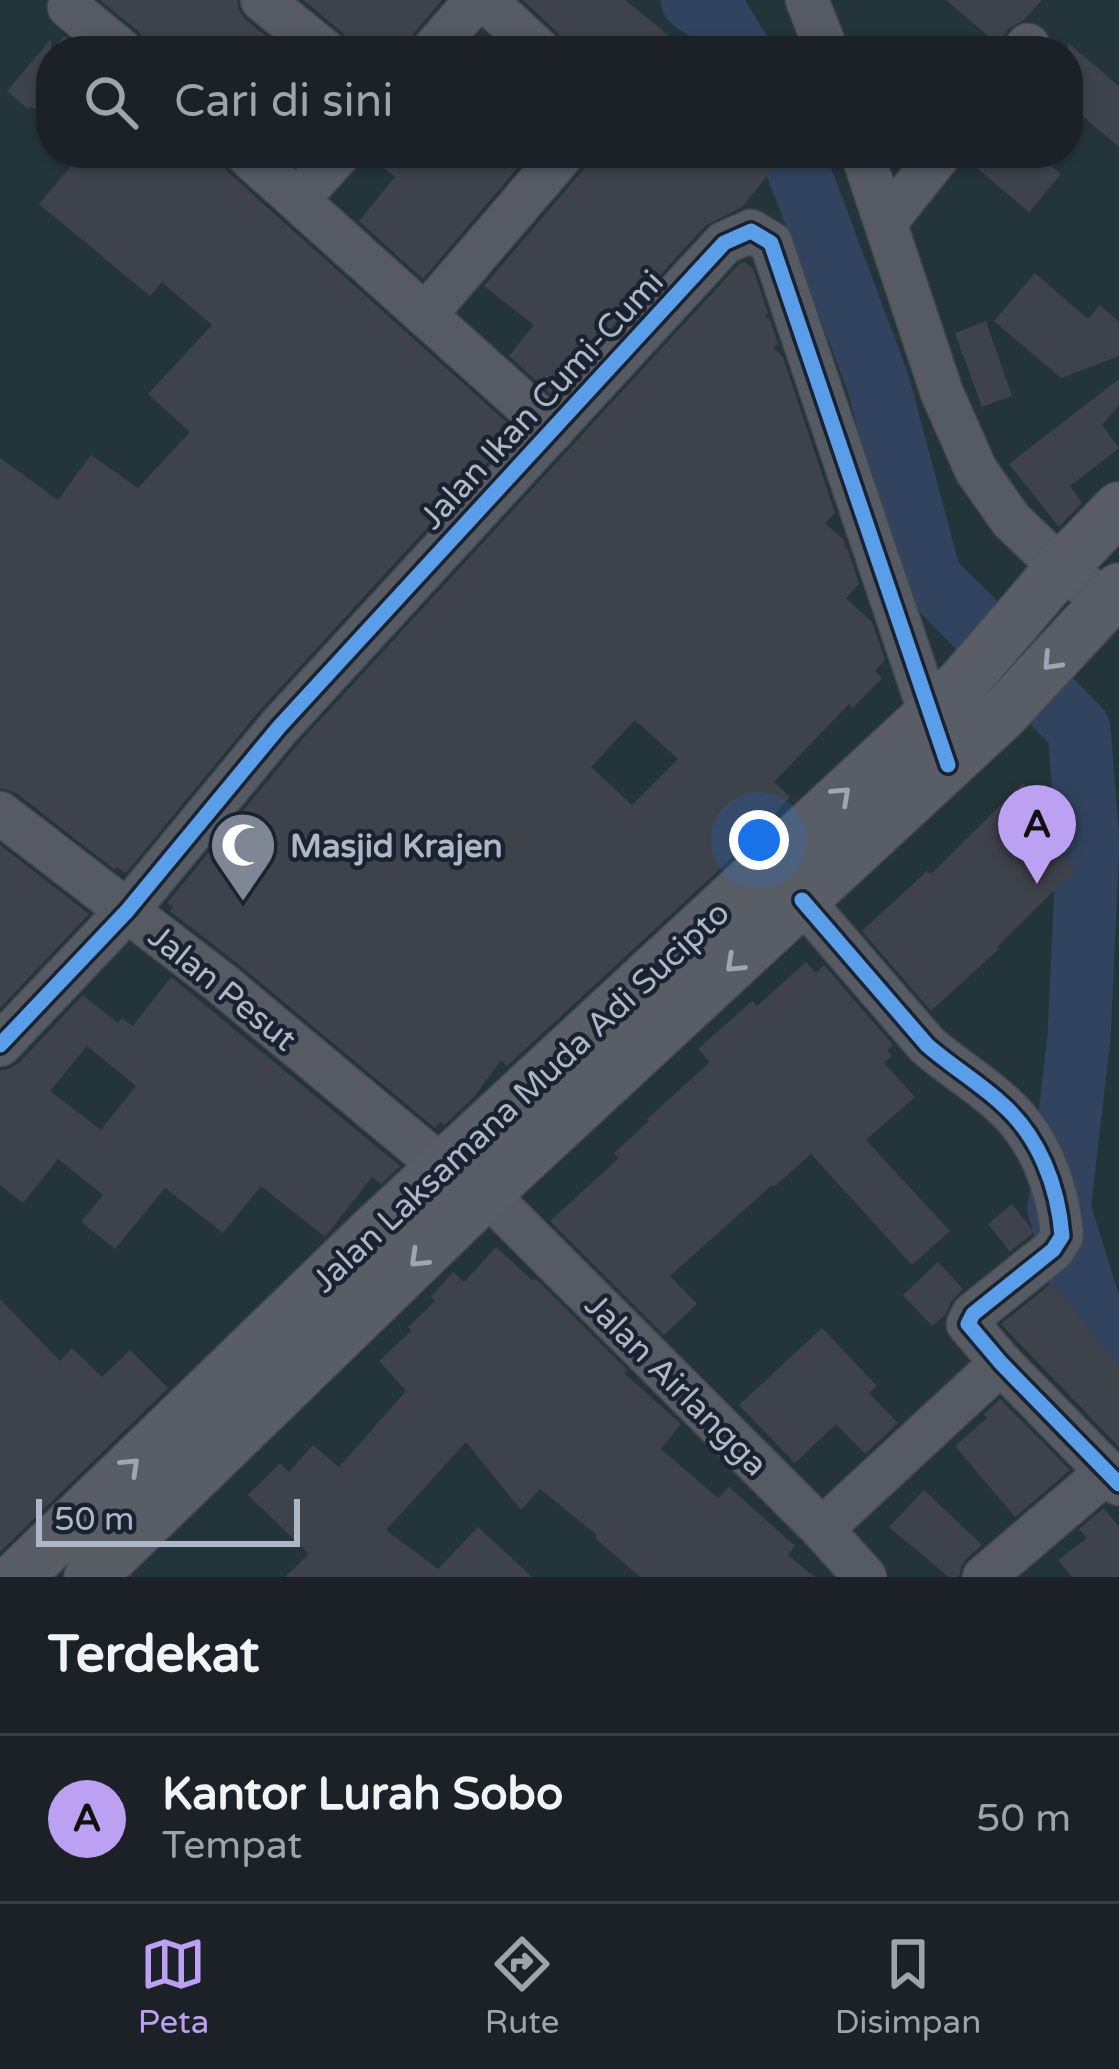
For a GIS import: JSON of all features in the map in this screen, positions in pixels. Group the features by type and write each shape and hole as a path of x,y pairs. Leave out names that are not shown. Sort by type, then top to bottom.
{"main road":[{"name":"Jalan Laksamana Muda Adi Sucipto","path":"17,1577 442,1167 947,697 1119,508"},
{"name":"Jalan Laksamana Muda Adi Sucipto","path":"90,1577 486,1193 1004,713 1108,601"}],"street":[{"path":"262,0 306,36"},
{"path":"446,36 481,0 523,36"},
{"path":"807,0 821,36"},
{"path":"69,8 104,36"},
{"path":"262,168 553,430"},
{"path":"298,199 326,168"},
{"path":"425,316 551,168"},
{"path":"867,168 942,393 976,470 1052,580 1108,601"},
{"path":"886,222 929,168"},
{"name":"Jalan Ikan Cumi-Cumi","path":"0,1045 127,911 279,727 724,243 752,231 771,243 947,697 948,765"},
{"name":"Jalan Pesut","path":"0,813 221,983 442,1167"},
{"path":"802,900 927,1045 1025,1127 1040,1150 1053,1188 1062,1236 1053,1250 969,1320 970,1328 1113,1478 984,1577"},
{"name":"Jalan Airlangga","path":"486,1193 866,1577"},
{"path":"821,1529 1001,1363"}],"shaded area":[{"path":"0,0 1119,0 1119,1577 0,1577"}],"building":[{"path":"100,0 237,0 245,19 266,36 142,36"},
{"path":"303,0 442,0 412,36 345,36"},
{"path":"523,0 625,0 669,36 560,36"},
{"path":"946,0 1042,0 1004,36 988,36"},
{"path":"1083,56 1119,86 1119,147 1083,117"},
{"path":"36,57 36,110 7,91"},
{"path":"69,168 225,168 516,431 260,710 126,873 115,870 16,793 0,788 0,458 58,500 91,455 138,488 190,432 148,394 212,325 162,282 150,296 39,204"},
{"path":"384,168 517,168 423,279 359,221 395,177"},
{"path":"774,168 742,207 705,226 551,394 509,356 534,325 484,286 583,170"},
{"path":"977,168 1054,168 1061,174 1029,212"},
{"path":"745,262 753,269 778,344 773,348 783,357 835,513 825,523 845,541 859,584 846,598 872,622 885,660 875,671 882,678 853,708 849,704 774,782 790,797 761,831 507,1066 501,1060 474,1097 435,1128 170,911 173,907 167,903 298,744","holes":["635,720 678,759 632,805 591,767"]},
{"path":"1035,273 1088,319 1100,305 1119,322 1119,356 1061,378 994,321"},
{"path":"986,321 1012,396 982,407 955,333"},
{"path":"1119,379 1119,405 1102,425 1119,448 1070,486 1082,503 1059,527 1009,464"},
{"path":"1023,783 1065,824 1048,840 1077,868 931,1011 862,931 927,871 931,874"},
{"path":"0,845 89,914 0,1008"},
{"path":"806,962 816,973 824,965 893,1045 887,1051 892,1056 884,1063 915,1097 866,1140 950,1231 912,1265 811,1154 670,1276 697,1304 664,1335 550,1221 619,1158 614,1153 647,1119 710,1062 698,1049"},
{"path":"171,977 400,1166 381,1184 372,1177 325,1237 261,1186 223,1233 165,1188 115,1249 81,1222 103,1195 58,1159 23,1203 0,1185 0,1070 19,1063 83,995 118,1023 122,1018 133,1026","holes":["87,1046 136,1086 101,1130 50,1091"]},
{"path":"1012,1204 1034,1232 1010,1252 988,1224"},
{"path":"496,1247 533,1281 535,1278 627,1370 624,1373 681,1424 661,1449 718,1498 729,1487 795,1546 788,1555 815,1577 640,1577 540,1489 521,1510 466,1442 386,1530 438,1569 478,1527 532,1577 285,1577 309,1554 248,1495 280,1463 289,1472 313,1445 339,1467 406,1391 379,1361 411,1331 408,1327 435,1301 431,1297 453,1272 464,1282"},
{"path":"938,1262 963,1289 932,1326 903,1295"},
{"path":"1052,1283 1119,1366 1119,1447 1001,1324"},
{"path":"0,1299 60,1361 72,1348 102,1377 130,1350 168,1388 0,1552"},
{"path":"822,1328 877,1386 869,1393 898,1423 865,1454 836,1424 795,1463 739,1405"},
{"path":"1000,1399 1070,1470 1015,1517 955,1446 987,1418 984,1414"},
{"path":"924,1490 982,1545 967,1558 959,1577 949,1577 889,1527"},
{"path":"1104,1508 1119,1527 1119,1577 1072,1577 1058,1560 1087,1538 1079,1529"}],"waterway":[{"path":"692,0 720,19 730,36"},
{"path":"798,168 878,383 930,578 1079,729 1088,843 1079,1037 1059,1209 1101,1343 1119,1356"}],"cycle path":[{"path":"0,1045 127,911 279,727 724,243 751,231 771,243 948,765"},
{"path":"802,900 927,1045 1001,1103 1036,1146 1051,1181 1062,1236 1053,1250 973,1314 968,1324 1119,1484"}],"place":[{"name":"Kantor Lurah Sobo","path":"1037,884"},
{"name":"Masjid Krajen","path":"243,904"}]}
